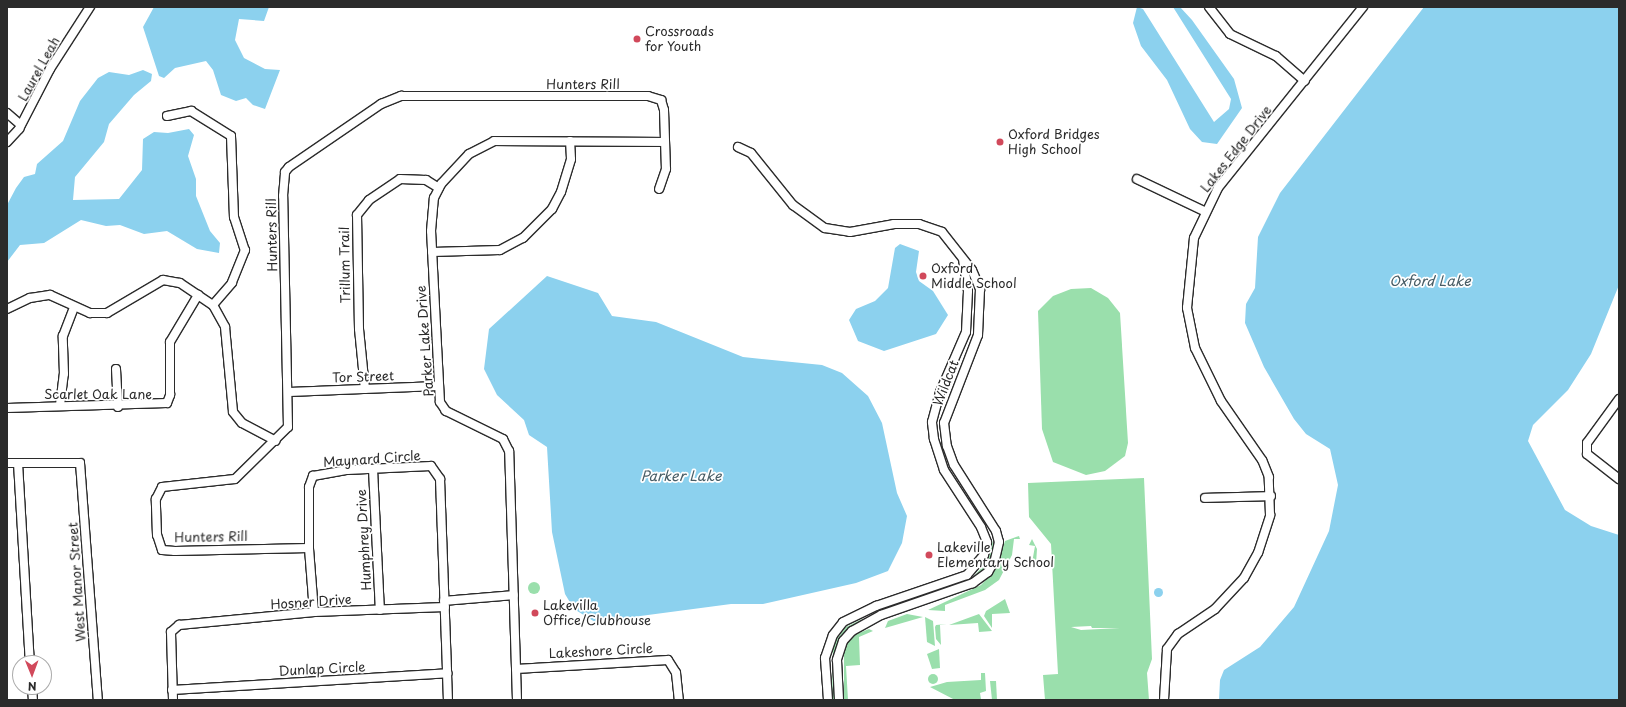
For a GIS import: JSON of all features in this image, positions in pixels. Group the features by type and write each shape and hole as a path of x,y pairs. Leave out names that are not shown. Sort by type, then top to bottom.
{"street":[{"path":"1209,7 1230,34 1276,56 1305,81"},
{"name":"Lakes Edge Drive","path":"1164,700 1167,649 1178,634 1215,609 1244,578 1266,530 1271,496 1262,460 1221,400 1195,348 1187,308 1189,264 1204,211 1218,188 1364,7"},
{"name":"Laurel Leah","path":"7,142 21,125 50,69 87,8"},
{"name":"Hunters Rill","path":"309,548 162,550 159,544 156,499 162,487 235,479 276,441 288,427 289,392 285,172 381,104 408,95 656,96 664,103 666,169 659,189"},
{"path":"167,116 191,111 231,136 234,217 245,250 232,284 213,305"},
{"path":"7,113 21,125"},
{"name":"Parker Lake Drive","path":"517,700 508,445 493,432 446,411 440,402 438,386 431,212 439,188 469,154 494,141 665,142"},
{"path":"432,252 500,250 523,238 552,209 561,192 571,159 570,141"},
{"name":"Wildcat","path":"738,146 751,153 792,206 826,228 850,232 894,224 919,224 942,232 972,270 980,289 978,335 951,397 944,423 945,438 954,465 996,531 999,542 995,560 988,572 973,583 874,618 852,631 841,646 837,660 839,700"},
{"name":"Trillum Trail","path":"365,389 359,329 357,215 369,200 400,179 426,180 439,188"},
{"path":"1137,179 1204,211"},
{"name":"Wildcat","path":"963,260 968,304 966,332 940,392 932,422 934,438 944,470 984,535"},
{"path":"7,309 40,294 55,296 74,307 90,313 107,313 168,279 213,305 228,340 233,412 242,423 276,441"},
{"name":"Scarlet Oak Lane","path":"7,408 60,405 118,407 166,404 170,395 170,342 198,295"},
{"path":"60,405 64,374 63,336 74,307"},
{"path":"116,369 118,407"},
{"name":"Tor Street","path":"289,392 438,386"},
{"path":"1619,399 1587,443 1587,454 1619,479"},
{"path":"7,463 18,463 30,655"},
{"name":"West Manor Street","path":"18,463 80,463 98,700"},
{"name":"Maynard Circle","path":"314,612 309,548 309,487 313,476 372,469 431,466 438,472 447,673"},
{"name":"Humphrey Drive","path":"372,469 380,610"},
{"path":"1205,498 1271,496"},
{"path":"828,700 825,658 830,642 843,622 869,609 967,575 984,555 984,535 996,531"},
{"name":"Hosner Drive","path":"172,690 171,632 179,625 314,612 380,610 514,595"},
{"path":"869,609 874,618"},
{"name":"Lakeshore Circle","path":"516,669 668,660 676,673 679,700"},
{"path":"447,673 448,700"},
{"name":"Dunlap Circle","path":"172,690 447,673"},
{"path":"172,690 173,700"}],"green space":[{"path":"1091,288 1108,298 1120,313 1128,443 1125,456 1105,471 1086,475 1053,462 1042,429 1038,311 1053,296 1071,289"},
{"path":"1144,478 1152,659 1147,673 1149,700 1045,700 1043,675 1058,674 1051,544 1029,517 1028,483","holes":["1091,626 1092,628 1120,628 1081,630 1071,627"]},
{"path":"1019,536 1020,539 1014,539 1012,555 999,580 985,590 945,605 945,611 928,610 981,585 996,569 1005,541"},
{"path":"1032,539 1037,549 1036,564 1032,563 1035,546 1029,545"},
{"path":"993,540 995,548 988,567 974,581 885,610 972,578 988,561"},
{"path":"532,582 536,582 540,588 536,594 532,594 528,590 528,586"},
{"path":"1005,599 1010,613 992,614 992,628 984,616 986,611"},
{"path":"907,614 923,617 885,628 888,621"},
{"path":"979,614 992,631 979,632 978,623 949,625"},
{"path":"925,617 933,621 935,646 927,642"},
{"path":"864,618 846,631 838,642 833,662 835,700 832,700 833,644 846,627"},
{"path":"947,624 940,625 941,645 936,639 935,627 936,625"},
{"path":"869,629 873,631 859,637 860,665 846,666 848,700 844,700 844,647 854,635"},
{"path":"939,649 940,668 932,669 927,654"},
{"path":"981,673 985,673 986,691 980,693 981,699 955,700 930,687 947,682 981,680"},
{"path":"931,674 935,674 937,675 937,683 931,684 928,681 928,677"},
{"path":"990,681 996,681 997,700 992,700"}],"water":[{"path":"154,7 269,7 264,21 239,19 235,40 244,58 265,69 280,70 265,109 253,105 246,98 236,101 221,95 213,70 206,61 175,68 164,78 159,76 143,27"},
{"path":"1137,7 1143,9 1214,122 1229,109 1231,99 1173,7 1180,7 1192,20 1234,79 1242,108 1217,144 1202,142 1190,129 1167,80 1141,46 1133,23"},
{"name":"Oxford Lake","path":"1424,7 1619,7 1619,285 1591,354 1568,390 1533,425 1528,441 1565,510 1591,526 1619,535 1619,700 1219,700 1220,680 1224,670 1260,647 1294,607 1329,531 1338,485 1330,449 1306,434 1294,419 1264,367 1245,323 1246,304 1255,288 1258,237 1280,193"},
{"path":"143,70 152,74 151,81 134,95 109,124 104,142 75,177 73,200 119,199 142,170 143,139 154,132 168,133 189,129 194,135 188,156 196,179 196,196 210,231 220,243 219,253 197,249 167,231 144,234 120,225 106,226 81,220 44,243 20,245 7,262 7,205 16,188 24,177 35,174 37,164 63,141 80,101 98,78 109,72 129,75"},
{"path":"900,244 919,251 916,272 919,281 933,291 948,315 936,334 884,351 858,341 849,320 856,309 875,301 888,288 895,248"},
{"name":"Parker Lake","path":"547,276 598,293 612,316 656,322 743,357 822,365 842,373 868,396 882,423 897,493 907,516 902,543 888,571 856,583 763,604 731,604 595,622 574,609 565,594 552,532 547,447 529,435 524,420 497,395 484,369 489,329"},
{"path":"1156,588 1160,588 1162,592 1160,596 1156,596 1154,594 1154,590"}],"place":[{"name":"Crossroads for Youth","path":"637,39"},
{"name":"Oxford Bridges High School","path":"1000,142"},
{"name":"Oxford Middle School","path":"923,276"},
{"name":"Lakeville Elementary School","path":"929,555"},
{"name":"Lakevilla Office/Clubhouse","path":"535,613"}]}
